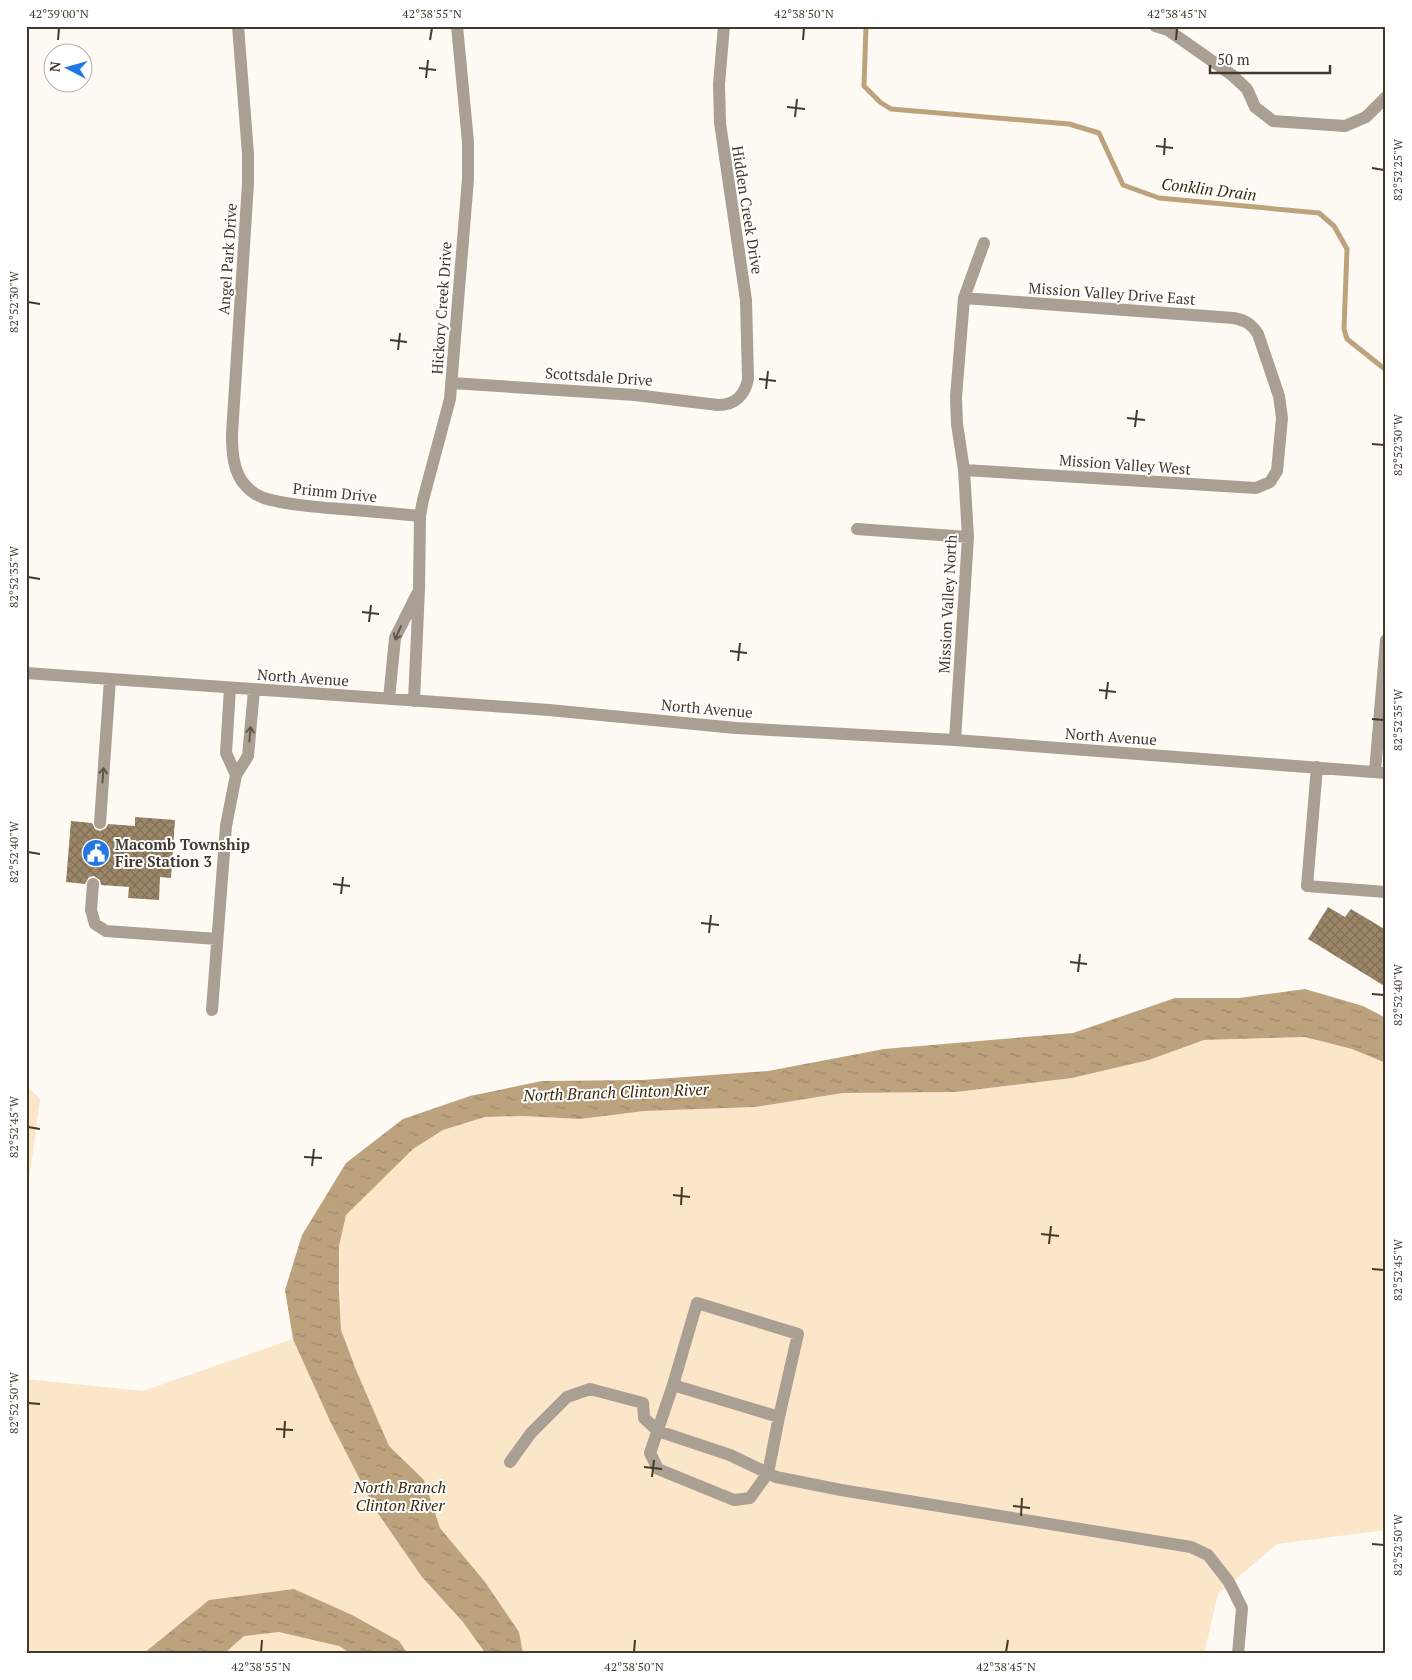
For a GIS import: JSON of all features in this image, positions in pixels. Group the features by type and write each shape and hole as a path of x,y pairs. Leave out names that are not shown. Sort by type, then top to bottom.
{"street":[{"name":"Angel Park Drive","path":"238,26 248,175 232,445 239,476 249,490"},
{"name":"Hickory Creek Drive","path":"414,701 420,516 425,490 446,416 452,383 468,157 457,26"},
{"name":"Hidden Creek Drive","path":"724,26 719,84 720,124 747,316 748,379 741,397"},
{"path":"1155,26 1168,30 1232,75 1246,90 1255,107 1273,121 1345,126 1366,117 1386,97"},
{"name":"Mission Valley North","path":"955,740 968,537 964,470 956,412 964,298 984,244"},
{"name":"Mission Valley Drive East","path":"964,298 1244,320 1255,328 1281,402 1282,418 1277,471"},
{"name":"Scottsdale Drive","path":"452,383 635,395 718,405 732,403 741,397"},
{"name":"Mission Valley West","path":"964,470 1249,489 1260,487 1270,482 1277,471"},
{"name":"Primm Drive","path":"249,490 263,498 284,503 420,516"},
{"path":"857,529 968,537"},
{"name":"Hickory Creek Drive","path":"389,700 395,638 419,589"},
{"path":"1380,773 1386,640"},
{"name":"North Avenue","path":"26,673 549,710 736,728 955,740 1380,773"},
{"path":"100,823 110,679"},
{"path":"230,688 226,753 236,775"},
{"path":"212,1010 226,826 236,775 248,756 254,690"},
{"path":"1317,767 1307,886 1386,892"},
{"path":"92,884 91,910 94,924 106,931 218,938"},
{"path":"698,1304 798,1334 768,1473 750,1498 734,1500 658,1469 650,1453 672,1385 698,1304"},
{"path":"672,1385 779,1417"},
{"path":"510,1462 531,1433 567,1397 590,1389 643,1403 644,1418 658,1431 730,1455 776,1477 841,1490 1191,1546 1208,1555 1229,1582 1242,1608 1238,1654"}],"shaded area":[{"path":"1305,1037 1352,1049 1386,1063 1386,1530 1277,1544 1218,1594 1204,1654 26,1654 26,1379 143,1391 293,1339 341,1330 339,1246 346,1214 413,1149 443,1130 485,1117 523,1116 580,1119 644,1111 755,1107 843,1093 956,1092 1072,1078 1149,1060 1204,1040"},
{"path":"26,1085 40,1099 26,1202"}],"water":[{"name":"North Branch Clinton River","path":"1305,989 1363,1006 1386,1018 1386,1063 1352,1049 1305,1037 1204,1040 1149,1060 1072,1078 956,1092 843,1093 755,1107 644,1111 580,1119 523,1116 485,1117 443,1130 413,1149 346,1215 339,1246 341,1330 389,1446 424,1480 440,1528 485,1582 519,1632 523,1654 486,1654 463,1622 422,1577 375,1509 330,1421 293,1339 285,1290 302,1235 346,1163 403,1119 470,1096 542,1081 643,1080 768,1071 884,1049 1073,1033 1175,998 1239,998"},
{"path":"294,1589 352,1615 399,1641 408,1654 352,1654 339,1646 279,1632 244,1636 224,1654 143,1654 209,1600"}],"building":[{"path":"135,817 175,820 171,878 160,877 159,900 128,898 129,887 101,885 100,880 94,876 89,877 85,884 66,882 71,821 92,823 95,829 100,831 106,828 108,824 135,826"},
{"path":"1328,907 1345,917 1351,909 1386,930 1386,987 1308,939"}],"waterway":[{"name":"Conklin Drain","path":"866,26 864,86 880,102 891,109 1069,124 1099,133 1123,185 1159,198 1319,213 1334,226 1347,249 1344,329 1347,339 1386,370"}],"place":[{"name":"Macomb Township Fire Station 3","path":"96,853"}]}
